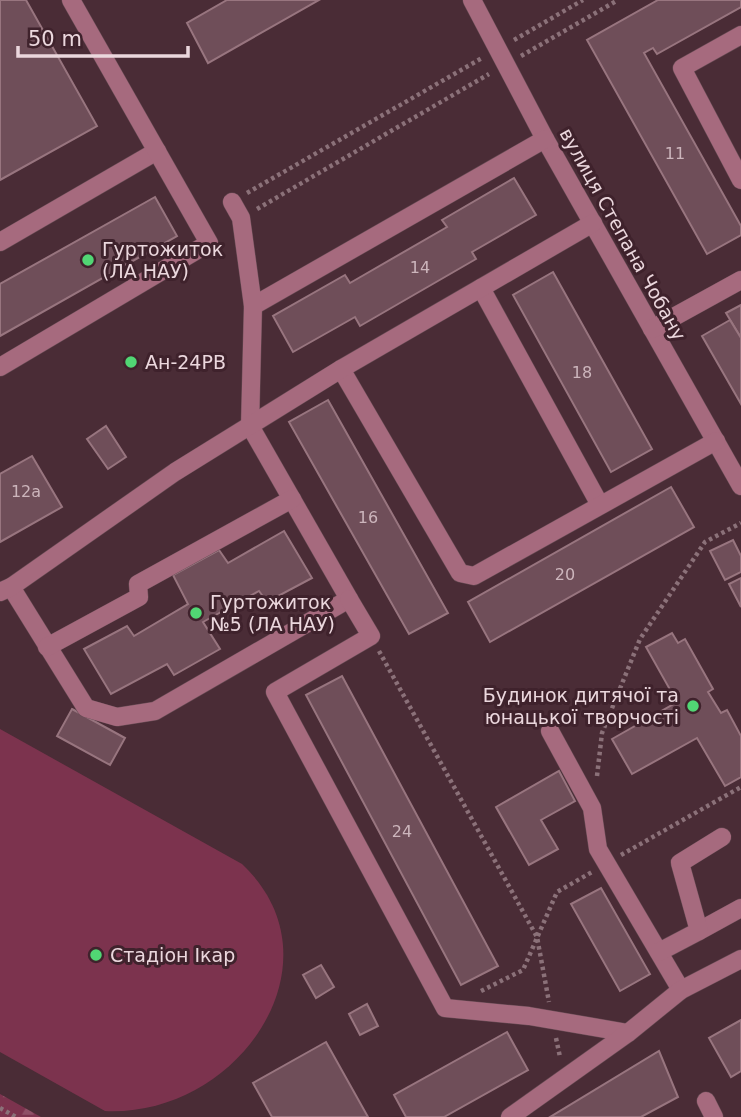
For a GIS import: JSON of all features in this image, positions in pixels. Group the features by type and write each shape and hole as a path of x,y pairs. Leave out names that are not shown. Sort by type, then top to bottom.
{"street":[{"path":"0,367 209,243 71,0"},
{"name":"вулиця Степана Чобану","path":"472,0 545,139 741,486"},
{"path":"741,35 682,68 741,180"},
{"path":"253,306 545,139"},
{"path":"0,242 157,151"},
{"path":"232,202 241,218 253,306 250,426 371,636 275,692 445,1008 529,1016 628,1033"},
{"path":"349,599 155,711 117,717 86,708 47,647 5,590 175,472 341,369 593,223"},
{"path":"652,329 741,280"},
{"path":"481,288 600,505"},
{"path":"341,369 460,573 474,576 716,440"},
{"path":"47,647 139,597 138,584 292,499"},
{"path":"550,731 592,808 598,849 681,990"},
{"path":"699,931 680,863 722,837"},
{"path":"659,952 741,908"},
{"path":"510,1117 628,1033 681,990 741,959"}],"path":[{"path":"241,218 501,57 583,0"},
{"path":"232,202 501,57 618,0"},
{"path":"592,808 602,733 640,639 705,542 741,523"},
{"path":"371,636 537,937"},
{"path":"478,992 523,970 557,892 741,787"},
{"path":"0,1108 16,1117"}],"green space":[{"name":"Стадіон Ікар","path":"0,729 242,864 271,903 283,944 279,986 262,1026 234,1061 197,1089 154,1106 105,1111 0,1052"},
{"path":"0,1094 41,1117 0,1117"}],"building":[{"path":"0,0 26,0 97,126 0,180"},
{"path":"227,0 319,0 208,63 187,23"},
{"path":"658,0 741,0 741,7 657,54 653,48 644,53 741,226 741,235 707,254 587,40"},
{"path":"514,178 536,215 472,252 476,259 360,326 355,317 293,352 273,316 345,275 350,283 447,227 442,220"},
{"name":"Гуртожиток (ЛА НАУ)","path":"155,197 177,236 0,336 0,284"},
{"path":"553,272 652,449 611,472 513,295"},
{"path":"741,305 741,338 726,313"},
{"path":"730,320 741,338 741,404 702,336"},
{"path":"328,400 448,613 409,634 289,422"},
{"path":"106,426 126,457 108,469 87,439"},
{"path":"32,456 62,507 0,542 0,474"},
{"path":"671,487 694,527 490,642 468,602"},
{"name":"Гуртожиток №5 (ЛА НАУ)","path":"284,531 312,578 267,602 259,591 203,622 220,649 174,675 167,664 111,694 84,649 127,626 134,636 188,604 173,575 219,550 228,563"},
{"path":"733,540 741,556 741,572 725,580 710,551"},
{"path":"741,578 741,607 729,584"},
{"name":"Будинок дитячої та юнацької творчості","path":"672,633 678,643 685,639 713,689 708,692 721,713 727,710 741,736 741,777 725,786 697,738 632,774 612,739 677,702 646,647"},
{"path":"342,676 498,966 461,985 306,695"},
{"path":"72,709 125,738 110,765 57,736"},
{"path":"559,771 575,801 541,820 558,849 529,865 496,807"},
{"path":"601,888 650,974 620,991 571,904"},
{"path":"321,965 334,987 316,998 303,975"},
{"path":"367,1004 378,1026 360,1035 349,1014"},
{"path":"741,1020 741,1071 731,1077 709,1038"},
{"path":"507,1032 528,1070 444,1117 406,1117 394,1095"},
{"path":"326,1042 368,1117 272,1117 253,1083"},
{"path":"659,1051 678,1097 641,1117 550,1117"}],"place":[{"name":"Гуртожиток (ЛА НАУ)","path":"88,260"},
{"name":"Ан-24РВ","path":"131,362"},
{"name":"Гуртожиток №5 (ЛА НАУ)","path":"196,613"},
{"name":"Будинок дитячої та юнацької творчості","path":"693,706"},
{"name":"Стадіон Ікар","path":"96,955"}]}
